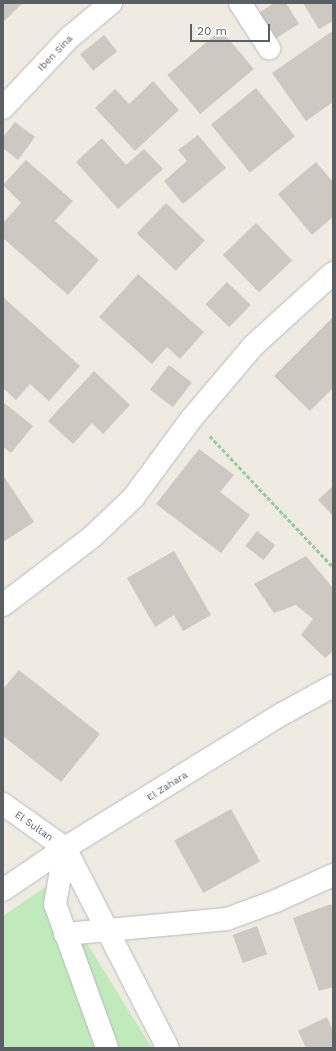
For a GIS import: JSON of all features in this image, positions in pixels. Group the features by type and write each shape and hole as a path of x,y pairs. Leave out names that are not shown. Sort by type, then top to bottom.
{"street":[{"name":"Iben Sina","path":"3,108 69,38 110,3"},
{"path":"240,3 269,48"},
{"path":"3,605 92,537 133,498 192,418 254,346 333,273"},
{"name":"El Zahara","path":"3,890 65,848 282,714 333,686"},
{"name":"El Sultan","path":"3,804 65,848"},
{"path":"65,848 168,1048"},
{"path":"65,848 55,904 64,934 106,1048"},
{"path":"64,934 227,919 276,901 333,875"}],"path":[{"path":"192,418 333,567"}],"green space":[{"path":"50,884 152,1048 3,1048 3,916"}],"building":[{"path":"3,3 23,3 4,21"},
{"path":"274,3 286,3 299,24 273,40 257,14"},
{"path":"303,3 333,3 333,21 319,29"},
{"path":"221,30 254,69 200,114 167,75"},
{"path":"331,32 333,34 333,102 306,121 272,73"},
{"path":"104,35 117,51 93,71 80,55"},
{"path":"153,81 179,110 135,151 95,108 115,89 129,104"},
{"path":"256,88 295,136 250,173 211,125"},
{"path":"15,122 35,137 18,160 3,148 3,137"},
{"path":"198,135 226,168 183,204 164,181 187,161 178,150"},
{"path":"102,138 126,165 144,149 163,169 118,209 76,162"},
{"path":"26,160 73,201 55,221 99,260 68,295 3,238 3,223 21,203 3,185"},
{"path":"316,162 333,182 333,217 312,235 278,194"},
{"path":"166,203 205,241 176,271 137,233"},
{"path":"256,223 292,260 259,292 223,255"},
{"path":"138,274 204,332 180,359 167,347 152,364 99,317"},
{"path":"227,282 251,305 229,327 205,304"},
{"path":"3,297 80,366 49,401 30,384 16,400 3,388"},
{"path":"333,317 333,388 310,411 274,376"},
{"path":"169,365 192,383 173,407 150,389"},
{"path":"94,371 130,405 103,434 92,423 73,444 48,421"},
{"path":"3,402 33,426 11,453 3,447"},
{"path":"199,449 234,475 220,492 250,515 221,553 156,504"},
{"path":"3,475 34,522 3,542"},
{"path":"333,486 333,516 318,500"},
{"path":"257,531 275,545 263,560 245,546"},
{"path":"174,551 211,615 183,631 174,615 155,627 127,578"},
{"path":"306,556 333,588 333,651 325,658 301,635 313,619 296,605 274,613 254,584"},
{"path":"19,670 100,734 61,782 3,736 3,689"},
{"path":"231,809 260,861 203,893 174,841"},
{"path":"331,904 333,909 333,987 319,991 293,918"},
{"path":"257,926 267,954 243,963 233,935"},
{"path":"327,1017 333,1030 333,1048 306,1048 298,1031"}]}
